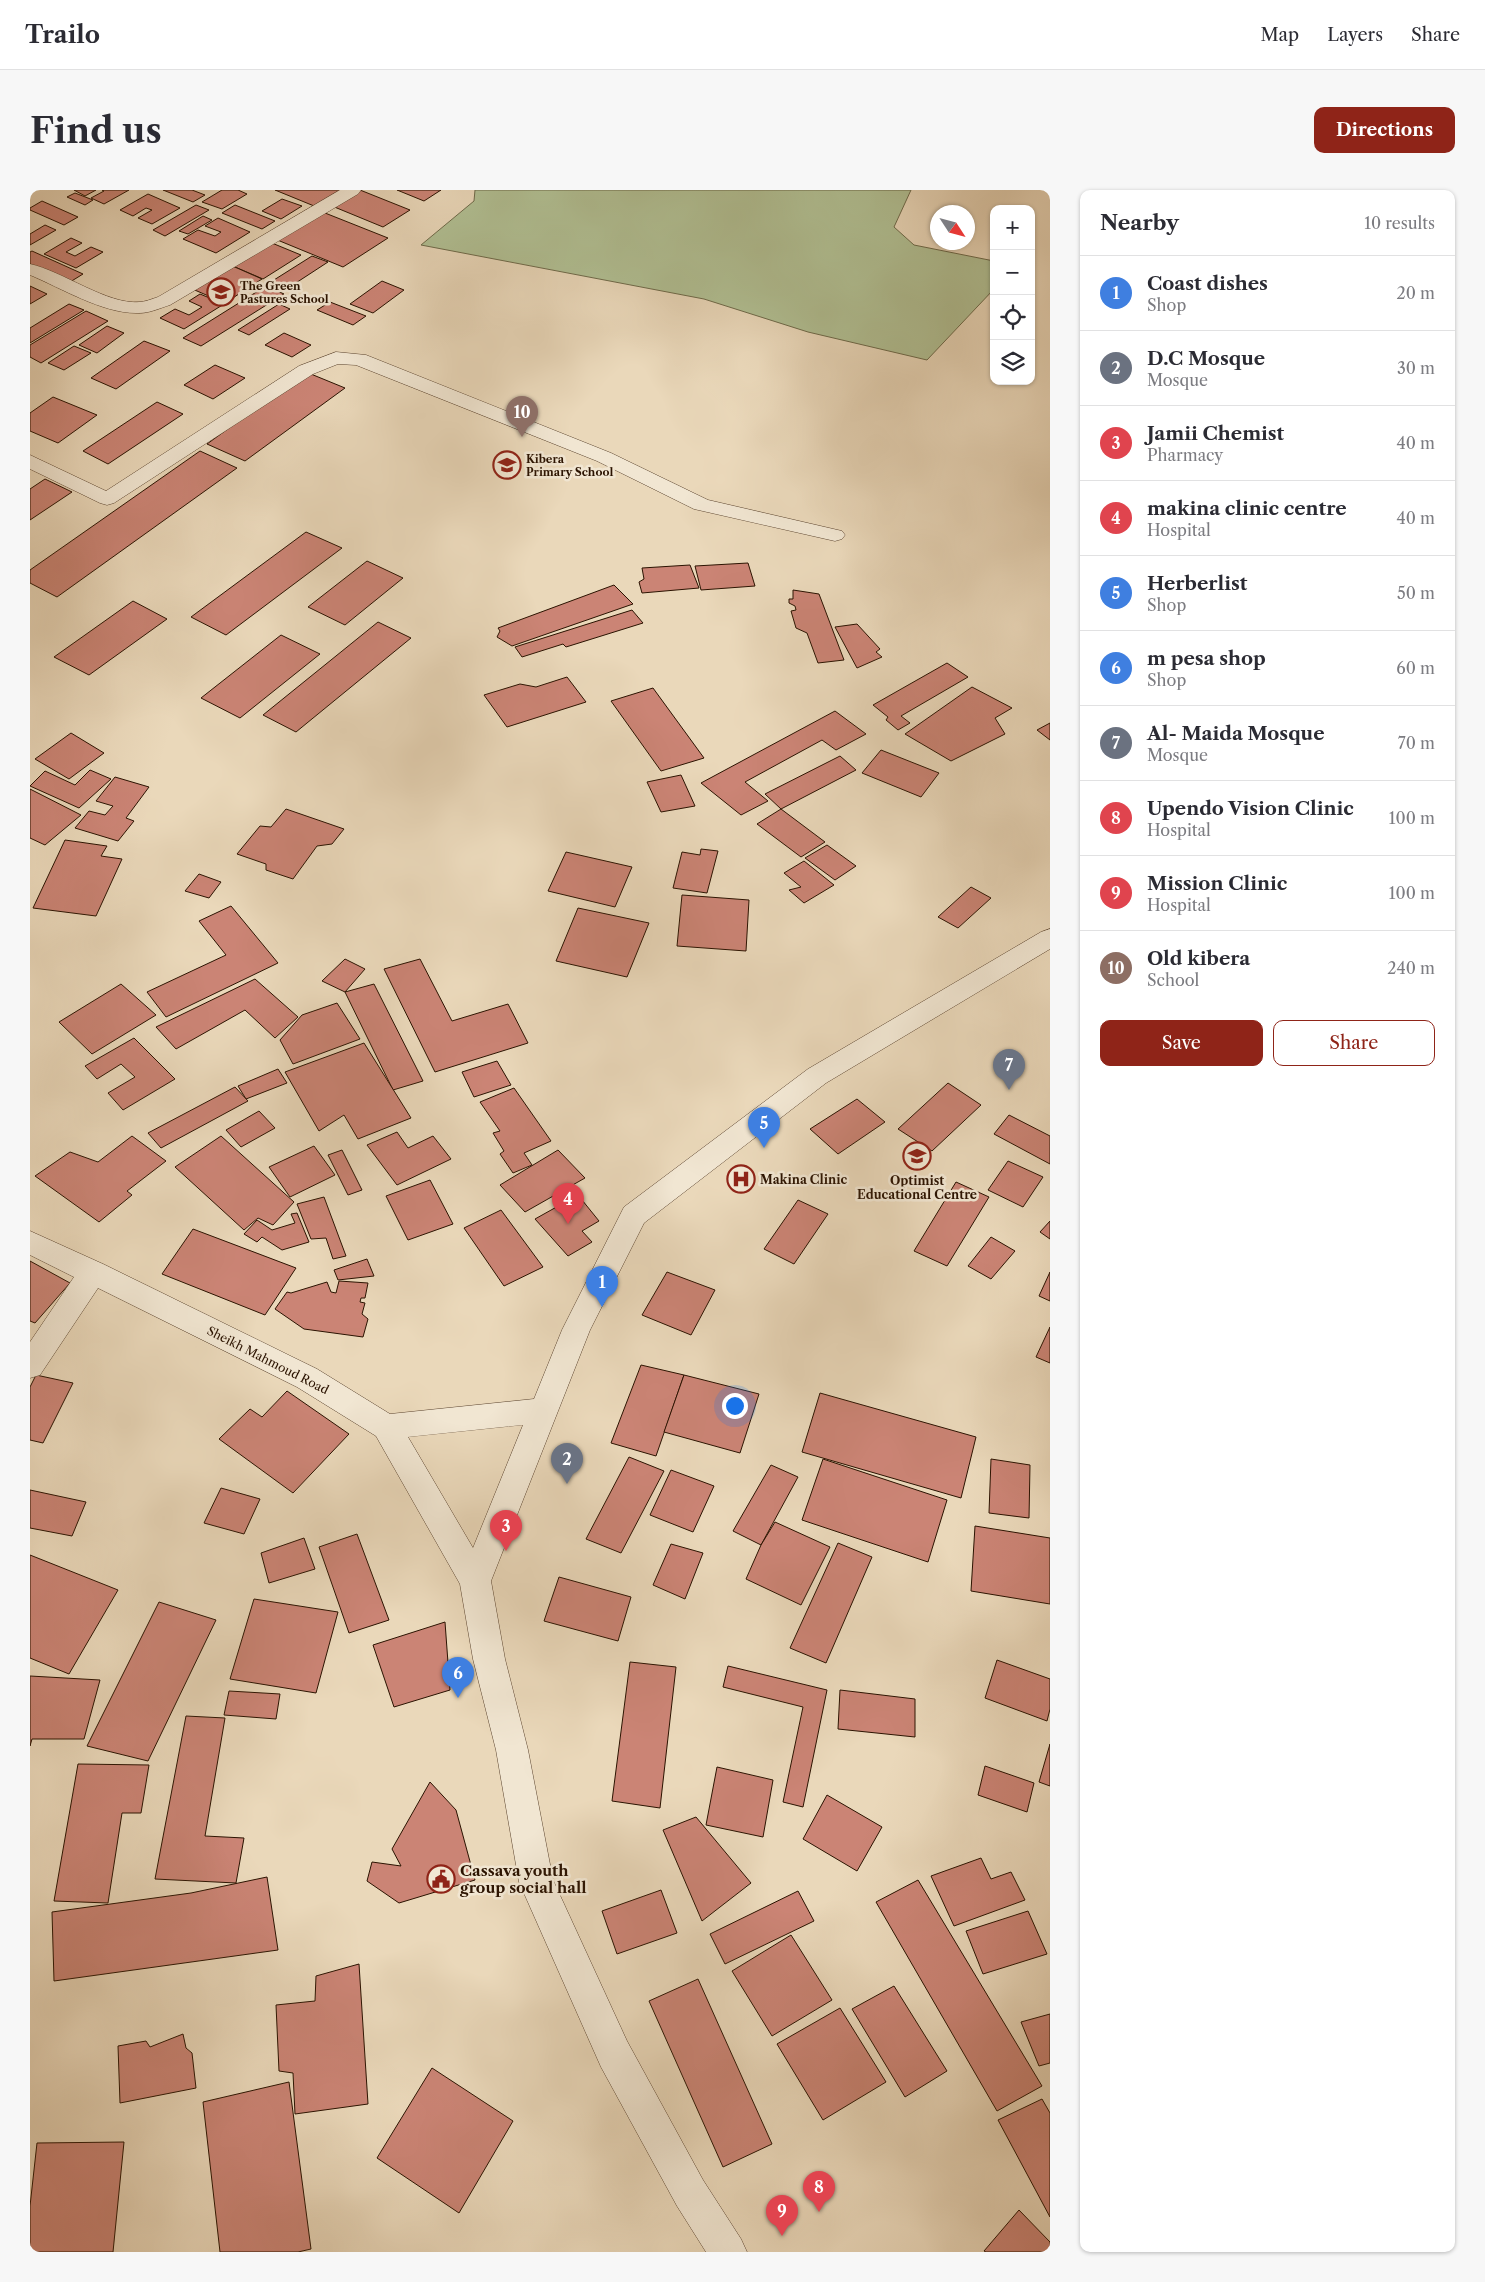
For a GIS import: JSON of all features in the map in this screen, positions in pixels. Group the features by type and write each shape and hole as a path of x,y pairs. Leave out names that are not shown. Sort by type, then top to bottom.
{"street":[{"path":"30,269 118,305 136,308 148,306 164,301 352,190"},
{"path":"30,462 107,498 306,370 336,358 359,359 604,457 701,506 835,535"},
{"path":"475,1581 576,1330 634,1215 817,1076 1050,938"},
{"name":"Sheikh Mahmoud Road","path":"30,1242 307,1378 386,1427"},
{"path":"30,1366 93,1272"},
{"path":"545,1410 386,1427 475,1581 489,1659 512,1750 536,1882 614,2054 690,2194 728,2252"}],"green space":[{"path":"475,190 911,190 894,227 914,245 930,248 930,250 939,250 990,260 990,293 927,360 808,332 704,299 421,245 474,201"}],"building":[{"path":"74,190 96,190 85,196"},
{"path":"102,190 129,190 104,204 91,198 104,191"},
{"path":"163,190 192,190 205,195 193,202"},
{"path":"222,190 238,190 247,194 222,209 202,202"},
{"path":"275,190 349,190 319,208"},
{"path":"360,190 410,210 383,227 332,206"},
{"path":"397,190 441,190 424,201"},
{"path":"75,193 93,200 85,205 67,197"},
{"path":"148,194 180,208 152,224 138,218 152,210 146,208 133,216 120,210"},
{"path":"282,199 302,206 281,219 262,211"},
{"path":"42,201 78,217 64,225 30,210 30,208"},
{"path":"196,205 209,210 165,236 153,230"},
{"path":"235,205 275,221 262,229 222,213"},
{"path":"320,211 388,238 343,267 275,239"},
{"path":"203,216 212,220 188,234 179,231"},
{"path":"218,218 250,232 216,253 183,239 198,230 215,236 221,232 205,226"},
{"path":"45,225 56,230 30,245 30,234"},
{"path":"71,238 82,243 66,252 75,256 91,247 103,252 76,268 44,254"},
{"path":"267,241 301,255 263,279 228,264"},
{"path":"32,251 83,274 70,282 30,264 30,252"},
{"path":"312,256 328,262 282,292 266,285"},
{"path":"228,264 262,279 225,303 190,288"},
{"path":"382,281 404,290 373,313 350,304"},
{"path":"30,286 47,294 30,304"},
{"path":"266,286 284,294 201,346 183,338"},
{"path":"200,294 224,304 184,329 160,318 175,309 189,315 202,307 189,301"},
{"path":"330,302 366,316 353,325 317,310"},
{"path":"69,304 84,310 30,343 30,328"},
{"path":"279,304 290,309 249,335 238,330"},
{"path":"86,311 108,321 41,363 30,357 30,345"},
{"path":"107,326 124,333 97,353 79,345"},
{"path":"284,333 311,345 292,357 265,345"},
{"path":"144,341 170,351 116,389 91,378"},
{"path":"74,346 91,353 64,370 48,363"},
{"path":"215,365 245,378 213,399 184,385"},
{"path":"306,372 345,388 245,461 207,444"},
{"path":"53,397 97,415 58,443 30,431 30,413"},
{"path":"157,402 183,414 108,464 83,451"},
{"path":"200,451 237,468 57,597 30,583 30,570"},
{"path":"45,479 72,492 30,520 30,489"},
{"path":"306,532 342,548 226,635 191,617"},
{"path":"367,561 403,578 345,625 308,607"},
{"path":"748,563 755,586 701,590 695,566"},
{"path":"690,565 699,588 642,593 639,582 644,579 642,568"},
{"path":"614,585 633,604 512,646 497,637 500,631 498,628"},
{"path":"793,590 819,594 844,660 818,663 807,633 796,628 791,611 796,610 795,606 789,603 789,599 793,599"},
{"path":"133,601 167,619 89,675 54,657"},
{"path":"632,610 643,623 566,647 563,644 522,657 515,647"},
{"path":"378,622 411,638 296,732 263,715"},
{"path":"857,624 880,649 876,652 882,657 857,668 835,627"},
{"path":"281,635 320,654 240,718 201,698"},
{"path":"947,663 968,677 901,716 910,723 898,730 886,720 888,717 873,705"},
{"path":"567,677 586,702 507,727 484,695 520,684 536,687"},
{"path":"972,687 1012,708 995,718 1005,734 951,761 905,734"},
{"path":"653,688 704,758 661,771 611,701"},
{"path":"835,711 866,734 836,750 822,740 745,782 768,801 741,815 701,783"},
{"path":"1050,723 1050,740 1037,730"},
{"path":"71,733 104,753 69,779 35,759"},
{"path":"881,750 939,773 921,797 862,773"},
{"path":"840,756 856,770 781,809 765,794"},
{"path":"90,770 111,779 79,808 30,786 45,771 75,785"},
{"path":"681,775 695,806 661,812 647,782"},
{"path":"115,777 149,787 126,818 134,821 118,841 75,828 89,811 105,815 113,806 96,801"},
{"path":"30,789 81,815 45,845 30,838"},
{"path":"286,809 344,829 332,844 317,846 293,879 266,870 266,864 237,854 260,826 271,827"},
{"path":"781,809 825,842 801,857 757,824"},
{"path":"65,840 107,846 101,856 122,859 96,916 33,908"},
{"path":"827,845 856,866 835,880 805,858"},
{"path":"701,849 718,851 707,893 673,888 682,852 700,855"},
{"path":"566,852 632,867 615,907 548,891"},
{"path":"804,861 834,885 804,903 789,890 801,887 784,873"},
{"path":"199,874 221,882 209,898 185,891"},
{"path":"971,887 991,898 958,928 938,917"},
{"path":"682,895 749,900 746,951 677,946"},
{"path":"231,906 278,963 166,1017 147,992 226,955 199,921"},
{"path":"578,908 649,923 627,977 556,961"},
{"path":"345,959 365,969 345,992 322,981"},
{"path":"420,959 452,1021 508,1004 528,1043 435,1072 384,969"},
{"path":"255,979 298,1017 275,1038 245,1010 176,1049 156,1027"},
{"path":"121,984 156,1015 92,1054 59,1022"},
{"path":"374,984 423,1081 393,1090 345,992"},
{"path":"337,1003 360,1039 293,1064 280,1040 302,1015"},
{"path":"134,1038 175,1079 123,1110 108,1093 135,1077 121,1064 97,1079 85,1066"},
{"path":"364,1043 411,1118 358,1139 344,1115 319,1131 285,1072"},
{"path":"497,1061 511,1085 474,1097 462,1072"},
{"path":"278,1069 287,1083 246,1099 238,1086"},
{"path":"948,1083 981,1105 932,1151 898,1129"},
{"path":"235,1087 248,1101 161,1148 148,1133"},
{"path":"514,1088 551,1141 524,1153 532,1165 513,1173 500,1154 504,1151 493,1133 500,1131 480,1102"},
{"path":"857,1099 885,1122 838,1154 810,1129"},
{"path":"259,1111 275,1128 241,1147 226,1130"},
{"path":"1009,1115 1050,1136 1050,1164 994,1134"},
{"path":"397,1132 408,1148 433,1136 451,1159 397,1185 367,1145"},
{"path":"132,1136 166,1161 127,1191 132,1195 99,1222 35,1176 70,1152 98,1162"},
{"path":"221,1136 294,1202 273,1225 258,1218 244,1230 175,1167"},
{"path":"314,1146 335,1175 290,1197 269,1167"},
{"path":"342,1150 362,1190 348,1195 328,1155"},
{"path":"558,1150 585,1178 525,1212 500,1185"},
{"path":"1008,1161 1043,1177 1023,1207 988,1190"},
{"path":"430,1180 453,1224 408,1240 386,1196"},
{"path":"956,1182 989,1197 947,1266 914,1251"},
{"path":"578,1195 599,1221 582,1231 592,1242 568,1256 535,1219"},
{"path":"324,1197 346,1256 333,1259 326,1238 311,1239 297,1204"},
{"path":"798,1200 828,1214 794,1264 764,1249"},
{"path":"501,1210 543,1267 504,1286 464,1228"},
{"path":"297,1213 309,1242 282,1250 262,1237 257,1242 244,1234 257,1220 272,1230 295,1223 291,1214"},
{"path":"1050,1221 1050,1239 1040,1232"},
{"path":"193,1229 296,1268 265,1315 162,1274"},
{"path":"991,1237 1015,1251 991,1279 968,1266"},
{"path":"367,1259 374,1276 338,1280 334,1270"},
{"path":"30,1261 70,1283 35,1323 30,1321"},
{"path":"667,1272 715,1290 691,1335 642,1315"},
{"path":"1050,1272 1050,1301 1039,1296"},
{"path":"339,1281 368,1283 365,1298 361,1298 360,1302 365,1303 362,1314 368,1319 363,1337 304,1329 275,1309 287,1292 291,1293 327,1282 331,1292 336,1293"},
{"path":"1050,1327 1050,1363 1036,1357"},
{"path":"641,1365 684,1375 656,1456 611,1443"},
{"path":"36,1375 73,1383 43,1443 30,1440 30,1387"},
{"path":"684,1375 759,1394 740,1453 664,1432"},
{"path":"287,1391 349,1434 293,1493 219,1439 250,1409 262,1417"},
{"path":"820,1393 976,1437 961,1498 802,1452"},
{"path":"629,1457 664,1471 621,1553 586,1539"},
{"path":"823,1459 947,1500 928,1562 802,1520"},
{"path":"991,1459 1030,1465 1029,1518 989,1513"},
{"path":"771,1465 798,1477 761,1545 733,1531"},
{"path":"671,1470 714,1486 693,1532 650,1515"},
{"path":"221,1488 260,1499 244,1534 204,1523"},
{"path":"30,1490 86,1502 72,1536 30,1528"},
{"path":"775,1522 830,1547 801,1605 746,1579 761,1545"},
{"path":"975,1526 1050,1538 1050,1604 971,1591"},
{"path":"357,1534 389,1620 349,1633 319,1547"},
{"path":"304,1538 315,1569 269,1583 261,1553"},
{"path":"838,1543 872,1557 826,1663 790,1648"},
{"path":"671,1544 703,1553 685,1599 653,1585"},
{"path":"30,1555 118,1590 69,1674 30,1658"},
{"path":"559,1577 631,1597 618,1641 544,1621"},
{"path":"254,1599 338,1612 316,1693 230,1679"},
{"path":"159,1602 216,1620 148,1761 87,1746"},
{"path":"445,1622 450,1690 394,1707 373,1645"},
{"path":"997,1660 1050,1679 1050,1709 1047,1721 985,1698"},
{"path":"630,1662 676,1667 660,1808 612,1801"},
{"path":"728,1666 827,1690 803,1807 783,1802 803,1707 723,1687"},
{"path":"30,1676 100,1680 84,1739 32,1739 30,1746"},
{"path":"840,1690 915,1699 915,1737 838,1729"},
{"path":"229,1691 280,1694 276,1719 224,1715"},
{"path":"186,1716 225,1718 205,1836 244,1838 236,1883 155,1879"},
{"path":"1050,1744 1050,1786 1039,1782"},
{"path":"78,1764 149,1765 141,1813 122,1813 108,1903 54,1901"},
{"path":"985,1766 1034,1783 1027,1812 978,1795"},
{"path":"717,1767 773,1780 763,1837 706,1825"},
{"path":"430,1782 456,1810 475,1880 399,1903 367,1881 372,1862 401,1866 392,1849"},
{"path":"827,1795 882,1827 857,1871 803,1839"},
{"path":"696,1817 751,1883 702,1921 663,1830"},
{"path":"981,1858 991,1879 1011,1872 1025,1900 954,1926 931,1876"},
{"path":"267,1877 278,1950 54,1981 52,1912 191,1893"},
{"path":"918,1880 1042,2086 997,2111 876,1902"},
{"path":"661,1890 677,1933 617,1954 602,1911"},
{"path":"798,1891 814,1921 725,1964 710,1934"},
{"path":"1028,1911 1047,1954 983,1974 966,1931"},
{"path":"791,1935 832,2000 772,2036 732,1971"},
{"path":"359,1964 368,2104 295,2114 293,2073 279,2071 276,2005 315,2001 316,1976"},
{"path":"698,1979 772,2144 723,2167 649,2001"},
{"path":"894,1986 947,2071 905,2097 852,2009"},
{"path":"840,2008 886,2082 823,2120 777,2044"},
{"path":"1050,2014 1050,2063 1039,2066 1021,2022"},
{"path":"183,2034 186,2048 192,2053 196,2088 120,2103 118,2046 146,2041 150,2047"},
{"path":"432,2068 513,2121 459,2213 377,2158"},
{"path":"289,2082 311,2249 298,2252 220,2252 203,2102"},
{"path":"1042,2099 1050,2113 1050,2217 998,2120"},
{"path":"124,2142 113,2252 30,2252 30,2206 37,2143"},
{"path":"1019,2210 1050,2242 1050,2252 984,2251"}],"place":[{"name":"The Green Pastures School","path":"221,292"},
{"name":"Old kibera","path":"522,437"},
{"name":"Kibera Primary School","path":"507,465"},
{"name":"Al- Maida Mosque","path":"1009,1090"},
{"name":"Herberlist","path":"764,1148"},
{"name":"Optimist Educational Centre","path":"917,1156"},
{"name":"Makina Clinic","path":"741,1179"},
{"name":"makina clinic centre","path":"568,1224"},
{"name":"Coast dishes","path":"602,1307"},
{"name":"D.C Mosque","path":"567,1484"},
{"name":"Jamii Chemist","path":"506,1551"},
{"name":"m pesa shop","path":"458,1698"},
{"name":"Cassava youth group social hall","path":"441,1879"},
{"name":"Upendo Vision Clinic","path":"819,2212"},
{"name":"Mission Clinic","path":"782,2236"}]}
